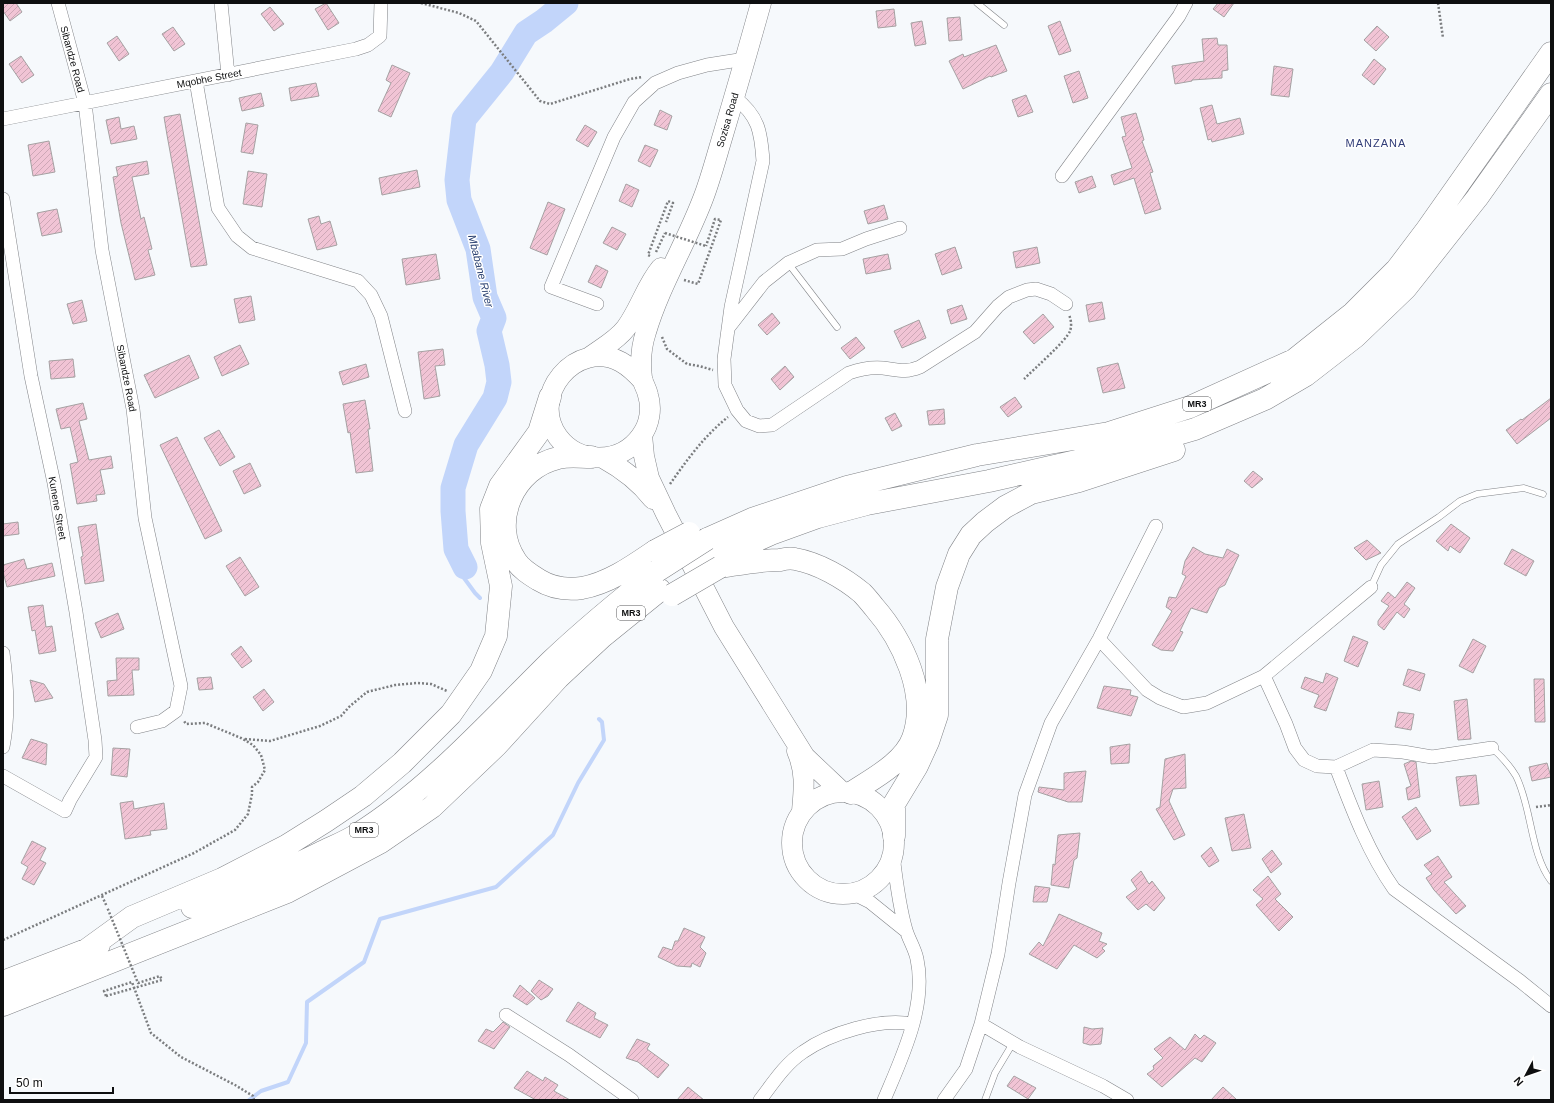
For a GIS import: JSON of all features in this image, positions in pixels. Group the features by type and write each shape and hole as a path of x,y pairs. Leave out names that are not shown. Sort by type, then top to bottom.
{"highway":[{"name":"MR3","path":"3,1005 287,892 381,842 432,807 496,746 558,678 602,637 661,577 698,536 847,487 977,455 1109,433 1190,407 1294,360 1353,313 1397,268 1425,232 1551,53"},
{"name":"MR3","path":"711,566 771,534 818,517 867,504 989,481 1116,452 1195,429 1265,399 1306,375 1355,337 1406,288 1478,198 1551,94"},
{"path":"893,846 894,804 917,766 928,742 937,715 937,639 947,586 959,554 971,536 985,522 1005,507 1032,493 1079,481 1214,437 1289,396 1320,375 1355,337"},
{"path":"85,952 132,917 222,879 286,846 326,821 363,796 402,763 451,714 481,671 496,636 501,586 492,543 491,509 500,486 539,432 550,397"},
{"path":"597,458 571,456 557,458 537,466 521,480 511,495 506,512 505,527 507,542 516,561 529,574 545,584 564,589 583,588 603,581 626,570 661,577 711,566 794,559 817,566 841,578 863,594 883,618 897,638 906,656 916,688 918,716 913,738 904,753 888,769 846,792"},
{"name":"MR3","path":"3,982 85,952 150,922 238,890 294,866 357,835 413,794 609,608 661,577"}],"main road":[{"name":"Sozisa Road","path":"642,381 640,362 642,344 651,316 705,195 761,3"},
{"path":"590,358 617,338 626,327 657,273 688,236"},
{"path":"597,458 614,456 635,444 648,422 650,408 648,394 642,381 632,369 620,361 605,357 590,358 578,361 568,367 560,376 550,397 549,411 552,424 558,436 567,446 578,453 597,458 624,470 643,486 666,514"},
{"path":"642,434 644,456 649,478 724,627 805,757 846,792"},
{"path":"788,730 801,759 805,781 802,811 794,829 792,848 795,861 801,872 809,882 820,889 833,894 852,893 871,887 881,878 888,867 893,846 891,825 885,814 878,806 857,794 846,792 831,793 820,797 810,803 802,811"}],"street":[{"name":"Sibandze Road","path":"58,3 84,103 102,250 133,409 145,518 181,686 176,711"},
{"path":"221,3 228,75"},
{"name":"Mqobhe Street","path":"3,119 356,50 368,45 380,36 381,3"},
{"path":"1062,176 1179,16 1186,3"},
{"path":"597,304 551,287 614,137 634,102 655,84 678,73 707,65 745,59"},
{"path":"196,81 218,208 237,236 252,248 358,281 371,295 381,316 405,411"},
{"path":"734,97 746,106 756,122 762,143 763,161 732,299 724,359 726,385 737,410 746,421 759,426 772,425 849,373 858,370 871,368 902,372 920,367 975,332 998,306 1009,297 1027,290 1036,289 1051,294 1066,304"},
{"name":"Kunene Street","path":"3,199 31,376 54,483 96,740 96,757 65,811 3,776"},
{"path":"728,328 764,282 788,264 817,250 842,249 866,239 900,228"},
{"path":"944,1100 966,1069 981,1024 998,954 1025,795 1051,723 1099,639 1156,526"},
{"path":"1099,639 1148,690 1160,698 1183,707 1207,703 1264,676 1371,587"},
{"path":"3,652 6,700 5,736 3,746"},
{"path":"1264,676 1286,724 1295,748 1304,760 1316,766 1336,766 1373,750 1403,752 1432,757 1492,748"},
{"path":"137,727 162,721 176,711"},
{"path":"1336,766 1364,835 1381,870 1394,889 1520,980 1551,1006"},
{"path":"884,1100 903,1054 912,1024 918,1001 920,980 917,958 906,931 897,891 893,846"},
{"path":"852,893 870,902 906,931"},
{"path":"506,1015 569,1055 632,1100"},
{"path":"760,1100 790,1063 802,1052 819,1042 872,1024 901,1022 912,1024"},
{"path":"981,1024 1013,1043 1103,1086 1128,1100"}],"lane":[{"path":"979,4 1004,25"},
{"path":"788,264 837,327"},
{"path":"1371,587 1381,565 1398,544 1460,501 1477,494 1524,488 1543,494"},
{"path":"1492,748 1501,756 1516,776 1527,808 1534,840 1545,872 1551,881"},
{"path":"985,1100 995,1073 1013,1043"}],"path":[{"path":"421,3 459,13 476,21 518,72 540,102 550,104 630,79 657,74 668,78"},
{"path":"1438,3 1443,38"},
{"path":"666,222 673,203 668,201 648,255 654,257 665,233 706,246 715,218 721,220 698,284 680,278"},
{"path":"1024,379 1063,341 1070,332 1070,318 1066,304"},
{"path":"660,334 667,349 687,364 713,370 725,378"},
{"path":"669,491 670,485 696,449 719,424 737,410"},
{"path":"241,738 252,741 270,741 320,726 341,716 350,706 367,692 395,685 417,683 431,684 463,698"},
{"path":"3,940 194,853 234,830 248,814 252,787 258,782 265,770 261,755 254,745 205,723 186,724 176,711"},
{"path":"1527,808 1551,805"},
{"path":"102,896 138,983 160,976 162,980 106,996 104,992 132,982 151,1033 181,1056 235,1085 253,1096 254,1100"}],"building":[{"path":"3,3 16,3 22,12 10,21 3,11"},
{"path":"326,3 339,23 328,30 315,9"},
{"path":"1218,3 1234,3 1224,17 1213,9"},
{"path":"270,7 284,24 274,31 261,14"},
{"path":"894,9 896,26 878,28 876,11"},
{"path":"960,17 962,40 949,41 947,18"},
{"path":"922,21 926,44 915,46 911,23"},
{"path":"1060,21 1071,51 1059,55 1048,26"},
{"path":"1377,26 1389,37 1376,51 1364,40"},
{"path":"173,27 185,44 174,51 162,34"},
{"path":"117,36 129,54 119,61 107,43"},
{"path":"1217,38 1218,45 1227,45 1228,70 1222,71 1222,78 1192,80 1175,84 1172,66 1204,61 1202,39"},
{"path":"996,45 1007,71 991,77 990,76 963,89 949,61 963,54 964,57"},
{"path":"21,56 34,75 22,83 9,64"},
{"path":"1374,59 1386,69 1374,85 1362,75"},
{"path":"392,65 410,73 391,117 378,111 391,83 386,80"},
{"path":"1274,66 1293,69 1289,97 1271,95"},
{"path":"1079,71 1088,98 1073,103 1064,76"},
{"path":"316,83 319,96 291,101 289,88"},
{"path":"261,93 264,106 242,111 239,98"},
{"path":"1026,95 1033,112 1018,117 1012,100"},
{"path":"1212,105 1217,124 1240,118 1244,134 1212,142 1211,139 1208,140 1200,108"},
{"path":"660,110 672,116 667,130 654,125"},
{"path":"1136,113 1144,140 1142,141 1153,172 1150,173 1161,209 1145,214 1134,178 1114,185 1111,175 1132,168 1122,137 1126,136 1121,117"},
{"path":"180,114 207,265 191,267 164,117"},
{"path":"119,117 121,129 134,126 137,139 111,144 106,120"},
{"path":"246,123 258,125 253,154 241,152"},
{"path":"585,125 597,132 588,147 576,140"},
{"path":"49,141 55,172 33,176 28,145"},
{"path":"645,145 658,150 650,167 638,161"},
{"path":"147,161 149,174 132,177 141,219 144,217 152,249 148,250 155,275 135,280 121,223 113,177 118,176 116,167"},
{"path":"417,170 420,187 382,195 379,178"},
{"path":"248,171 267,174 262,207 243,204"},
{"path":"1092,176 1096,187 1079,193 1075,182"},
{"path":"626,184 639,190 632,207 619,201"},
{"path":"548,202 565,209 547,255 530,248"},
{"path":"884,205 888,219 868,224 864,211"},
{"path":"57,209 62,232 42,236 37,213"},
{"path":"319,216 321,224 330,221 337,245 317,250 308,219"},
{"path":"612,227 626,234 617,250 603,243"},
{"path":"955,247 962,268 942,275 935,254"},
{"path":"1037,247 1040,263 1016,268 1013,252"},
{"path":"436,254 440,279 406,285 402,259"},
{"path":"888,254 891,269 866,274 863,259"},
{"path":"596,265 608,271 601,288 588,282"},
{"path":"251,296 255,320 239,323 234,299"},
{"path":"82,300 87,321 73,324 67,304"},
{"path":"1102,302 1105,319 1089,322 1086,305"},
{"path":"962,305 967,319 951,324 947,310"},
{"path":"772,313 780,323 767,335 758,325"},
{"path":"1043,314 1054,327 1034,344 1023,332"},
{"path":"919,320 926,338 902,348 894,331"},
{"path":"856,337 865,348 850,359 841,348"},
{"path":"240,345 249,364 222,376 214,357"},
{"path":"443,349 445,365 435,366 440,396 424,399 418,352"},
{"path":"189,355 199,378 155,398 144,375"},
{"path":"73,359 75,377 51,379 49,361"},
{"path":"1118,363 1125,388 1103,393 1097,368"},
{"path":"366,364 369,377 343,385 339,372"},
{"path":"785,366 794,377 780,390 771,379"},
{"path":"1015,397 1022,407 1008,417 1000,407"},
{"path":"1551,398 1551,418 1517,444 1506,430"},
{"path":"365,400 370,429 368,429 373,471 356,473 350,432 348,433 343,404"},
{"path":"83,403 87,419 79,421 89,460 111,456 113,468 100,470 105,494 96,495 97,501 77,504 70,464 78,462 70,427 61,429 56,409"},
{"path":"944,409 945,424 929,425 927,411"},
{"path":"895,413 902,426 892,431 885,418"},
{"path":"219,430 235,457 220,466 204,438"},
{"path":"177,437 222,531 205,539 160,445"},
{"path":"250,463 261,486 244,494 233,471"},
{"path":"1253,471 1263,479 1252,488 1244,481"},
{"path":"18,522 19,534 3,536 3,524"},
{"path":"96,524 104,581 85,584 81,557 83,556 78,527"},
{"path":"1451,524 1470,538 1460,553 1450,546 1448,551 1436,541"},
{"path":"1367,540 1381,553 1366,560 1354,548"},
{"path":"1193,547 1205,554 1223,558 1227,549 1239,555 1225,585 1219,588 1207,613 1191,608 1180,631 1183,632 1173,651 1161,650 1152,645 1172,611 1166,607 1169,597 1176,598 1186,576 1182,574 1185,561"},
{"path":"1512,549 1534,561 1526,576 1504,564"},
{"path":"240,557 259,587 245,596 226,566"},
{"path":"24,559 27,569 52,563 55,576 7,587 3,572 3,565"},
{"path":"1407,582 1415,588 1404,604 1410,609 1404,618 1397,612 1384,630 1378,625 1378,621 1389,606 1381,601 1388,592 1395,598"},
{"path":"43,605 46,627 52,626 56,651 39,654 35,630 32,631 28,607"},
{"path":"118,613 124,629 101,638 95,623"},
{"path":"1353,636 1368,642 1358,667 1344,661"},
{"path":"1473,639 1486,646 1473,673 1459,666"},
{"path":"241,646 252,661 242,668 231,654"},
{"path":"116,658 139,658 139,670 132,670 134,695 108,696 107,681 117,680"},
{"path":"1408,669 1425,674 1420,691 1403,685"},
{"path":"1326,673 1338,678 1326,711 1314,707 1319,695 1301,688 1305,677 1323,683"},
{"path":"211,677 213,689 199,690 197,678"},
{"path":"1534,679 1544,679 1545,722 1535,722"},
{"path":"30,680 44,684 53,698 35,702"},
{"path":"1104,686 1131,690 1130,695 1138,697 1131,716 1097,708"},
{"path":"264,689 274,702 263,711 253,697"},
{"path":"1467,699 1471,739 1458,740 1454,701"},
{"path":"1398,712 1414,714 1411,730 1395,727"},
{"path":"31,739 47,744 46,765 22,758"},
{"path":"1130,744 1129,763 1111,764 1110,747"},
{"path":"113,748 130,749 127,777 111,775"},
{"path":"1185,754 1186,788 1173,789 1169,801 1185,835 1174,840 1156,809 1160,807 1165,759"},
{"path":"1411,761 1416,762 1420,797 1408,800 1406,788 1411,786 1404,764"},
{"path":"1547,763 1551,777 1532,781 1529,767"},
{"path":"1086,771 1082,802 1068,802 1038,792 1039,787 1064,790 1064,773"},
{"path":"1476,775 1479,804 1460,806 1456,777"},
{"path":"1379,781 1383,807 1366,810 1362,784"},
{"path":"133,801 134,809 164,803 167,829 150,831 151,835 125,839 120,803"},
{"path":"1416,807 1431,831 1417,840 1402,817"},
{"path":"1244,814 1251,848 1232,851 1225,818"},
{"path":"1080,833 1077,858 1074,860 1069,888 1051,885 1058,835"},
{"path":"32,841 46,848 40,860 46,863 34,885 22,879 28,867 21,863"},
{"path":"1211,847 1219,861 1209,867 1201,856"},
{"path":"1272,850 1282,864 1271,873 1262,859"},
{"path":"1438,856 1452,877 1444,882 1466,906 1456,914 1434,890 1426,878 1432,874 1424,865"},
{"path":"1141,871 1149,884 1152,881 1165,898 1154,911 1146,904 1138,910 1126,897 1137,889 1131,880"},
{"path":"1268,876 1281,894 1275,899 1293,917 1279,931 1256,905 1263,899 1253,890"},
{"path":"1035,886 1050,888 1047,902 1033,902"},
{"path":"1059,914 1102,933 1099,941 1107,944 1102,948 1105,951 1097,958 1074,945 1057,969 1029,954 1039,942 1043,946"},
{"path":"684,928 705,937 700,947 706,953 700,967 692,963 691,967 677,966 658,957 663,947 672,950 675,941 678,941"},
{"path":"539,980 553,989 548,996 541,1000 531,991"},
{"path":"520,985 535,998 527,1005 513,996"},
{"path":"578,1002 596,1013 594,1018 608,1025 600,1038 566,1021"},
{"path":"503,1022 510,1027 494,1049 478,1041 486,1029 493,1032"},
{"path":"1084,1027 1092,1029 1103,1028 1101,1044 1090,1045 1083,1043"},
{"path":"1195,1034 1200,1039 1204,1035 1216,1043 1202,1062 1195,1058 1162,1087 1147,1074 1154,1069 1153,1066 1163,1058 1154,1049 1170,1037 1185,1050"},
{"path":"637,1039 650,1044 647,1049 669,1065 658,1078 638,1062 626,1058"},
{"path":"527,1071 543,1081 545,1077 558,1085 554,1091 570,1100 536,1100 514,1088"},
{"path":"1014,1076 1036,1088 1028,1099 1007,1086"},
{"path":"688,1087 704,1100 677,1100"},
{"path":"1223,1087 1237,1100 1211,1100"}],"waterway":[{"name":"Mbabane River","path":"465,567 456,549 453,488 466,445 495,398 499,382 497,365 489,331 494,318 485,297 478,249 459,200 457,180 464,119 502,72 526,33 566,3"},
{"path":"465,567 464,578 480,598"},
{"path":"249,1100 261,1091 288,1082 306,1043 307,1002 364,962 380,919 496,887 553,835 578,783 604,740 602,722 599,719"}],"district":[{"name":"MANZANA","path":"1376,143"}]}
